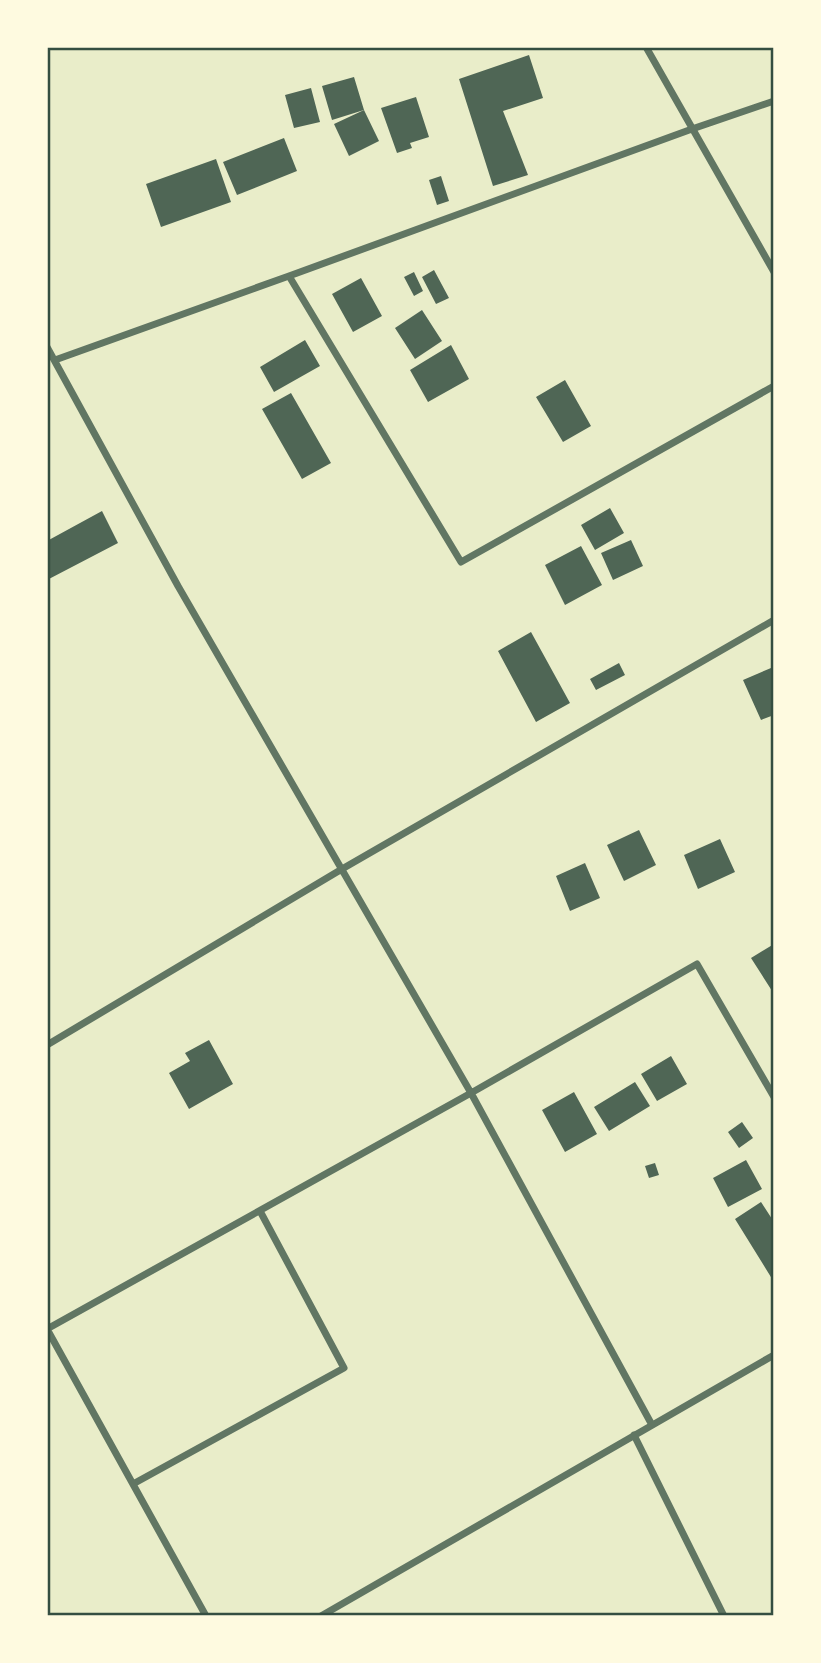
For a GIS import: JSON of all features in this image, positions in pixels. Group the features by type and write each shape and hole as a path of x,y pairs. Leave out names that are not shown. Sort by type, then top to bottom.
{"street":[{"path":"646,47 774,272"},
{"path":"55,359 774,101"},
{"path":"289,276 461,562 774,386"},
{"path":"47,347 177,586 471,1093 652,1424"},
{"path":"47,1045 342,869 774,620"},
{"path":"206,1616 47,1329 697,964 774,1097"},
{"path":"133,1484 344,1368 260,1211"},
{"path":"321,1616 774,1354"},
{"path":"634,1435 724,1616"}],"building":[{"path":"529,55 543,98 503,111 528,175 493,186 459,79"},
{"path":"354,77 364,110 332,120 322,86"},
{"path":"311,88 320,122 294,128 285,95"},
{"path":"416,97 429,137 410,143 412,148 397,153 381,108"},
{"path":"364,110 379,141 349,156 334,124"},
{"path":"284,138 297,171 237,195 223,162"},
{"path":"216,159 231,202 161,227 146,184"},
{"path":"441,176 449,201 437,205 429,180"},
{"path":"434,270 449,298 436,304 422,277"},
{"path":"414,272 423,291 414,296 404,277"},
{"path":"361,278 382,316 353,332 332,294"},
{"path":"422,310 442,341 415,359 395,328"},
{"path":"305,340 320,366 274,392 260,367"},
{"path":"451,345 469,379 428,402 410,370"},
{"path":"565,380 591,426 563,442 536,397"},
{"path":"291,393 331,463 302,479 262,409"},
{"path":"610,508 624,533 595,550 581,525"},
{"path":"102,511 118,543 47,580 47,541"},
{"path":"631,540 643,566 613,580 601,553"},
{"path":"581,546 602,585 565,605 545,565"},
{"path":"531,632 570,703 536,722 498,651"},
{"path":"619,663 625,675 596,690 590,679"},
{"path":"771,668 774,674 774,715 761,720 743,680"},
{"path":"639,830 656,865 624,881 607,845"},
{"path":"720,839 735,872 698,889 684,855"},
{"path":"585,863 600,898 570,911 556,876"},
{"path":"774,944 774,994 751,958"},
{"path":"209,1040 233,1084 189,1109 169,1073 190,1061 185,1053"},
{"path":"671,1056 687,1084 657,1101 641,1074"},
{"path":"635,1082 650,1106 609,1131 594,1107"},
{"path":"574,1092 597,1134 565,1152 542,1110"},
{"path":"742,1122 753,1138 739,1148 728,1132"},
{"path":"746,1160 762,1189 728,1207 713,1178"},
{"path":"655,1163 659,1175 649,1178 645,1166"},
{"path":"761,1202 774,1222 774,1282 735,1219"}]}
